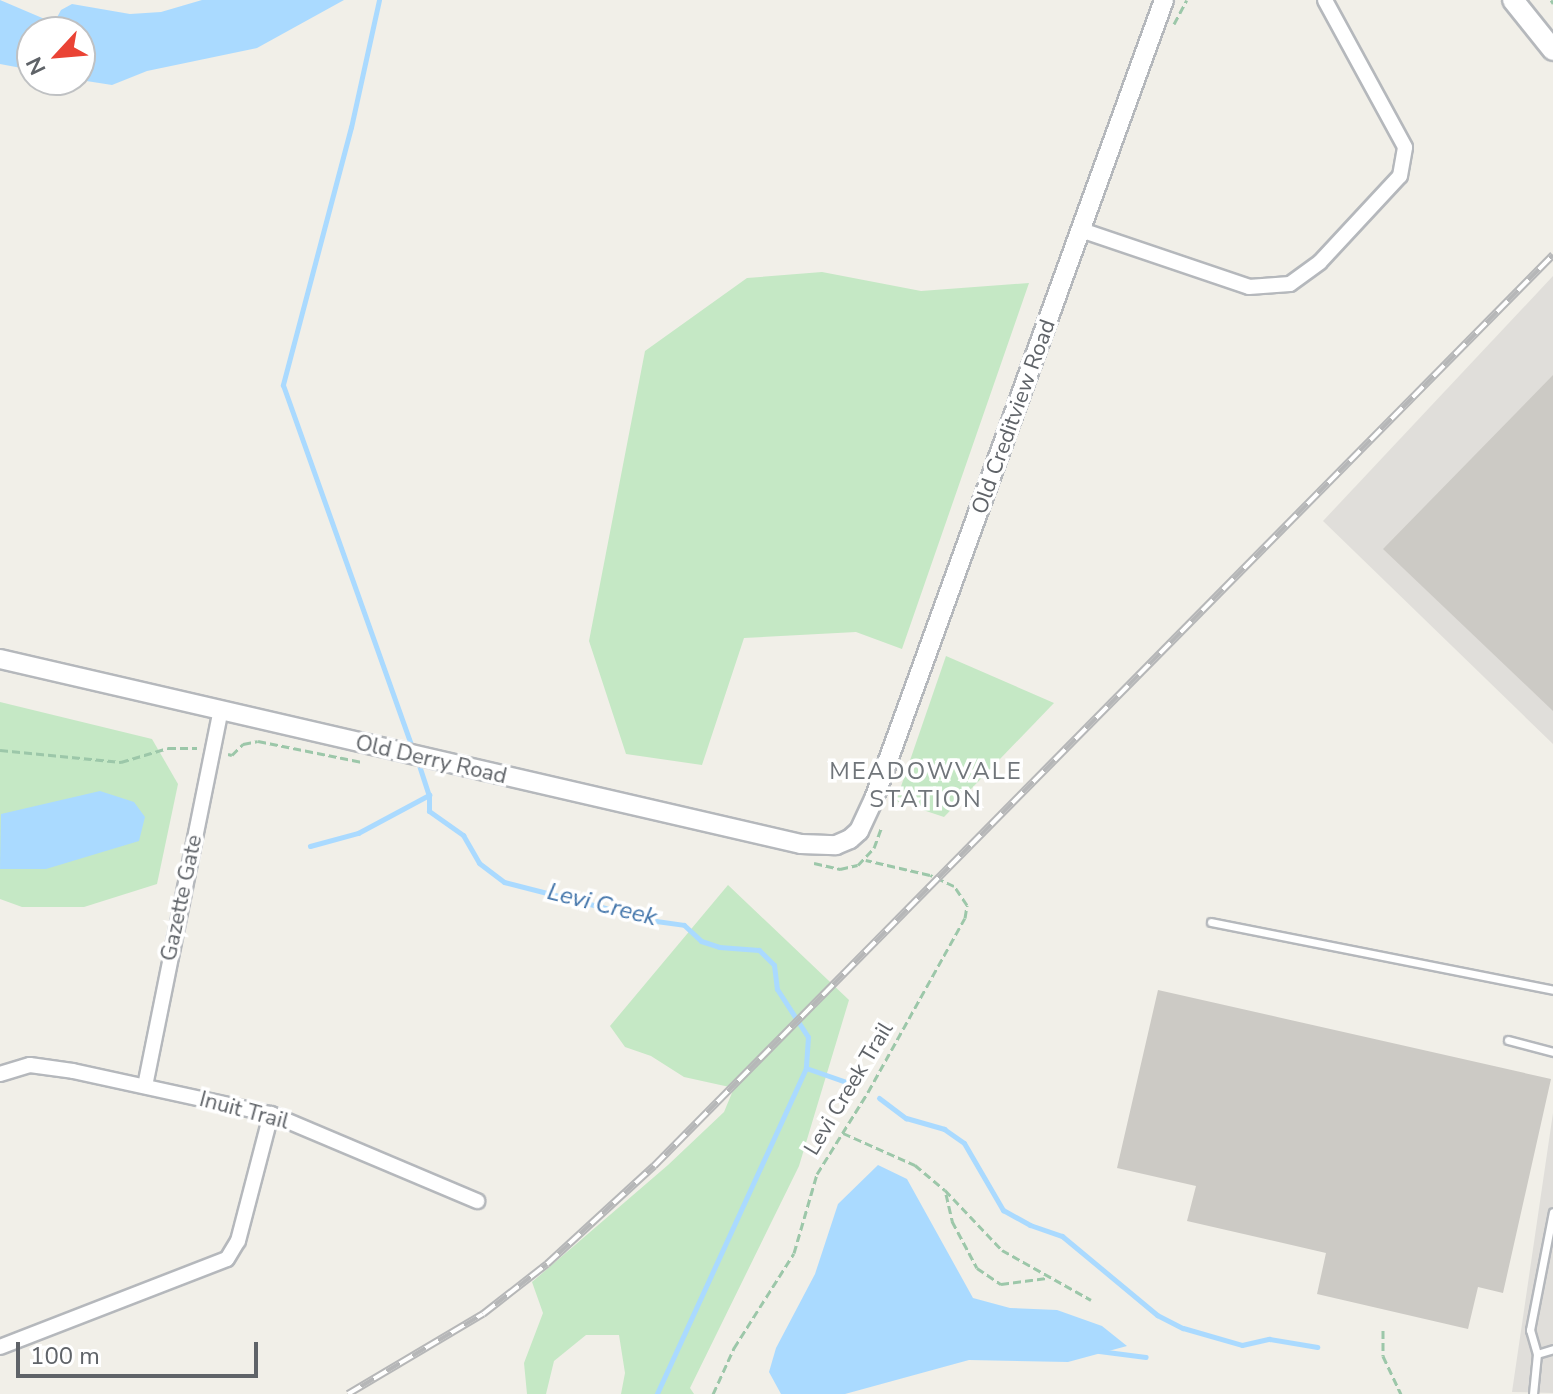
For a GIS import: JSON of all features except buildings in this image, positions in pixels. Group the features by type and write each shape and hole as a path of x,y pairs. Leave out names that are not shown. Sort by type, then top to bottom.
{"main road":[{"path":"1513,0 1553,50"}],"street":[{"name":"Old Creditview Road","path":"859,831 874,799 1164,0"},
{"path":"1081,230 1249,287 1290,284 1320,262 1400,176 1405,147 1325,0"},
{"name":"Old Derry Road","path":"0,659 459,767 820,847 836,845 859,831"},
{"name":"Gazette Gate","path":"145,1086 221,710"},
{"name":"Inuit Trail","path":"0,1074 30,1065 271,1114 477,1201"},
{"path":"0,1347 227,1259 238,1241 271,1114"}],"lane":[{"path":"1211,922 1553,990"},
{"path":"1508,1040 1553,1052"},
{"path":"1533,1394 1537,1354 1530,1330 1553,1212"},
{"path":"1537,1354 1553,1349"}],"path":[{"path":"232,755 243,744 258,741 368,763"},
{"path":"0,750 121,762 168,748 197,748"},
{"name":"Levi Creek Trail","path":"713,1394 752,1317 788,1265 817,1174 959,934 967,905 954,886 940,879 866,860"},
{"path":"843,1133 915,1165 945,1190 1002,1250 1091,1300"},
{"path":"945,1190 952,1221 977,1268 1001,1284 1047,1278"},
{"path":"1383,1330 1383,1356 1401,1394"}],"shaded area":[{"path":"1553,276 1553,744 1323,521"},
{"path":"1553,1113 1553,1393 1512,1392"}],"green space":[{"path":"822,272 921,291 1029,283 902,649 856,632 744,638 702,765 626,754 589,641 645,351 747,278"},
{"path":"946,656 1054,703 944,817 896,801"},
{"path":"0,702 152,739 178,784 157,884 84,907 22,907 0,899"},
{"path":"728,885 849,1000 799,1166 690,1388 694,1394 621,1394 625,1373 619,1335 586,1335 554,1361 546,1394 527,1394 524,1363 543,1313 532,1282 668,1165 724,1112 734,1088 684,1077 651,1056 625,1047 610,1026"}],"water":[{"path":"0,0 38,16 16,16 16,67 0,64"},
{"path":"202,0 344,0 257,48 147,71 112,85 96,82 96,16 58,16 61,10 72,4 130,14 161,12"},
{"path":"100,791 134,802 145,817 139,841 46,869 0,869 1,814"},
{"path":"878,1165 907,1179 973,1298 1010,1308 1057,1310 1102,1326 1127,1346 1068,1362 969,1360 845,1394 781,1394 769,1372 776,1348 815,1274 838,1204"}],"waterway":[{"path":"379,0 351,127 283,385 413,750"},
{"name":"Levi Creek","path":"417,759 429,795 429,811 463,835 479,863 504,882 656,921 684,925 701,941 719,947 759,950 774,965 777,989 808,1037 806,1068 657,1394"},
{"path":"310,846 358,833 429,795"},
{"path":"806,1068 852,1084"},
{"path":"879,1098 906,1118 944,1129 964,1143 1003,1210 1030,1225 1062,1236 1157,1315 1183,1328 1242,1345 1269,1339 1317,1347"},
{"path":"1099,1351 1146,1357"}],"railway":[{"path":"348,1394 483,1314 547,1264 654,1166 1553,255"}],"district":[{"name":"MEADOWVALE STATION","path":"926,786"}]}
